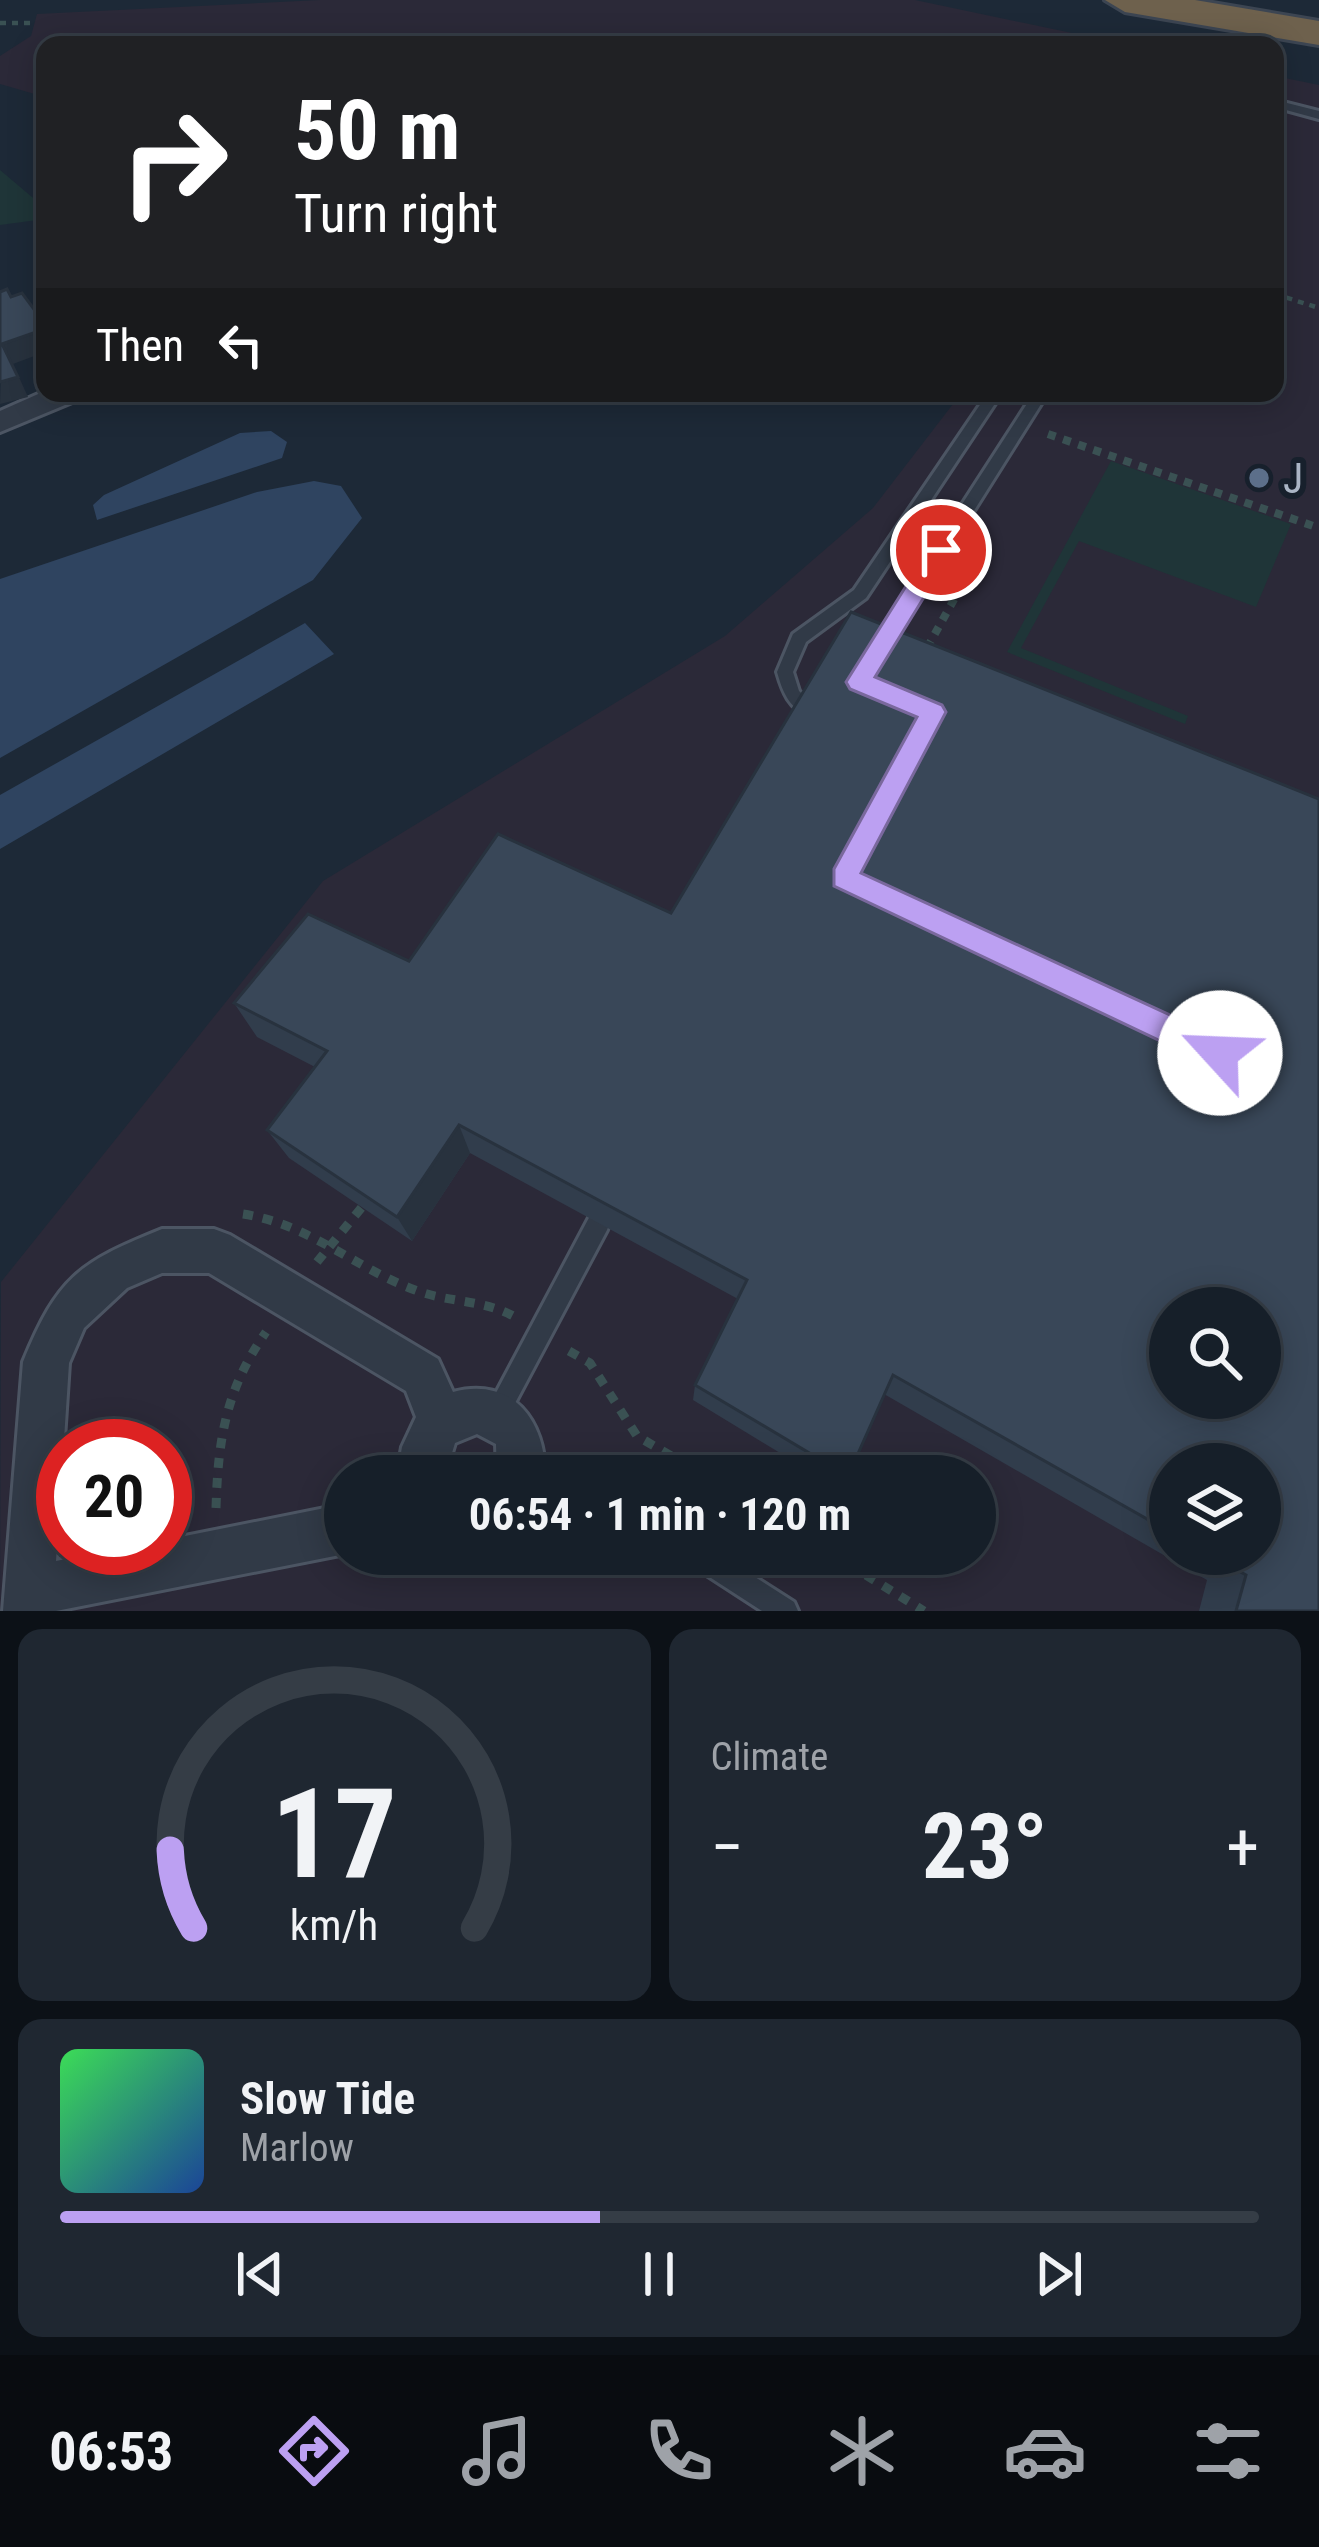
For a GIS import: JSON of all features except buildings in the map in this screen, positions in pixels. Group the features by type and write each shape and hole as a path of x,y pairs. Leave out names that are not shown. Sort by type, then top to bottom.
{"highway":[{"path":"1125,0 1319,34"},
{"path":"1206,0 1319,12"}],"street":[{"path":"0,422 46,402"},
{"path":"324,1533 29,1601 46,1362 68,1312 111,1272 162,1251 214,1251 422,1375 442,1422"},
{"path":"422,1455 442,1422 473,1408 497,1414 520,1445 520,1455"}],"lane":[{"path":"1284,106 1319,115"},
{"path":"810,710 792,695 785,672 800,638 860,594 989,402"},
{"path":"866,667 1035,402"},
{"path":"497,1414 599,1222"},
{"path":"729,1575 785,1611"}],"path":[{"path":"0,23 36,23"},
{"path":"1284,297 1319,308"},
{"path":"1047,434 1319,528"},
{"path":"214,1556 218,1414 238,1369 362,1207"},
{"path":"866,1575 924,1611"}],"shaded area":[{"path":"320,0 915,0 1086,36 36,36 36,94 0,84 0,56 31,36 37,14"},
{"path":"1284,78 1319,85 1319,1611 0,1611 1,1282 323,881 725,636 873,508 953,404 948,402 1284,402"}],"green space":[{"path":"0,170 36,200 36,220 0,225"},
{"path":"1111,461 1291,524 1256,607 1079,541 1021,648 1188,716 1185,724 1007,652"}],"water":[{"path":"271,431 287,442 282,458 97,520 93,505 104,495 240,433"},
{"path":"314,481 341,486 362,518 313,580 0,758 0,579 257,492"},
{"path":"305,623 334,654 0,849 0,795"}],"place":[{"name":"J","path":"1259,478"}],"route":[{"path":"941,550 859,682 933,712 844,878 1220,1053"}]}
